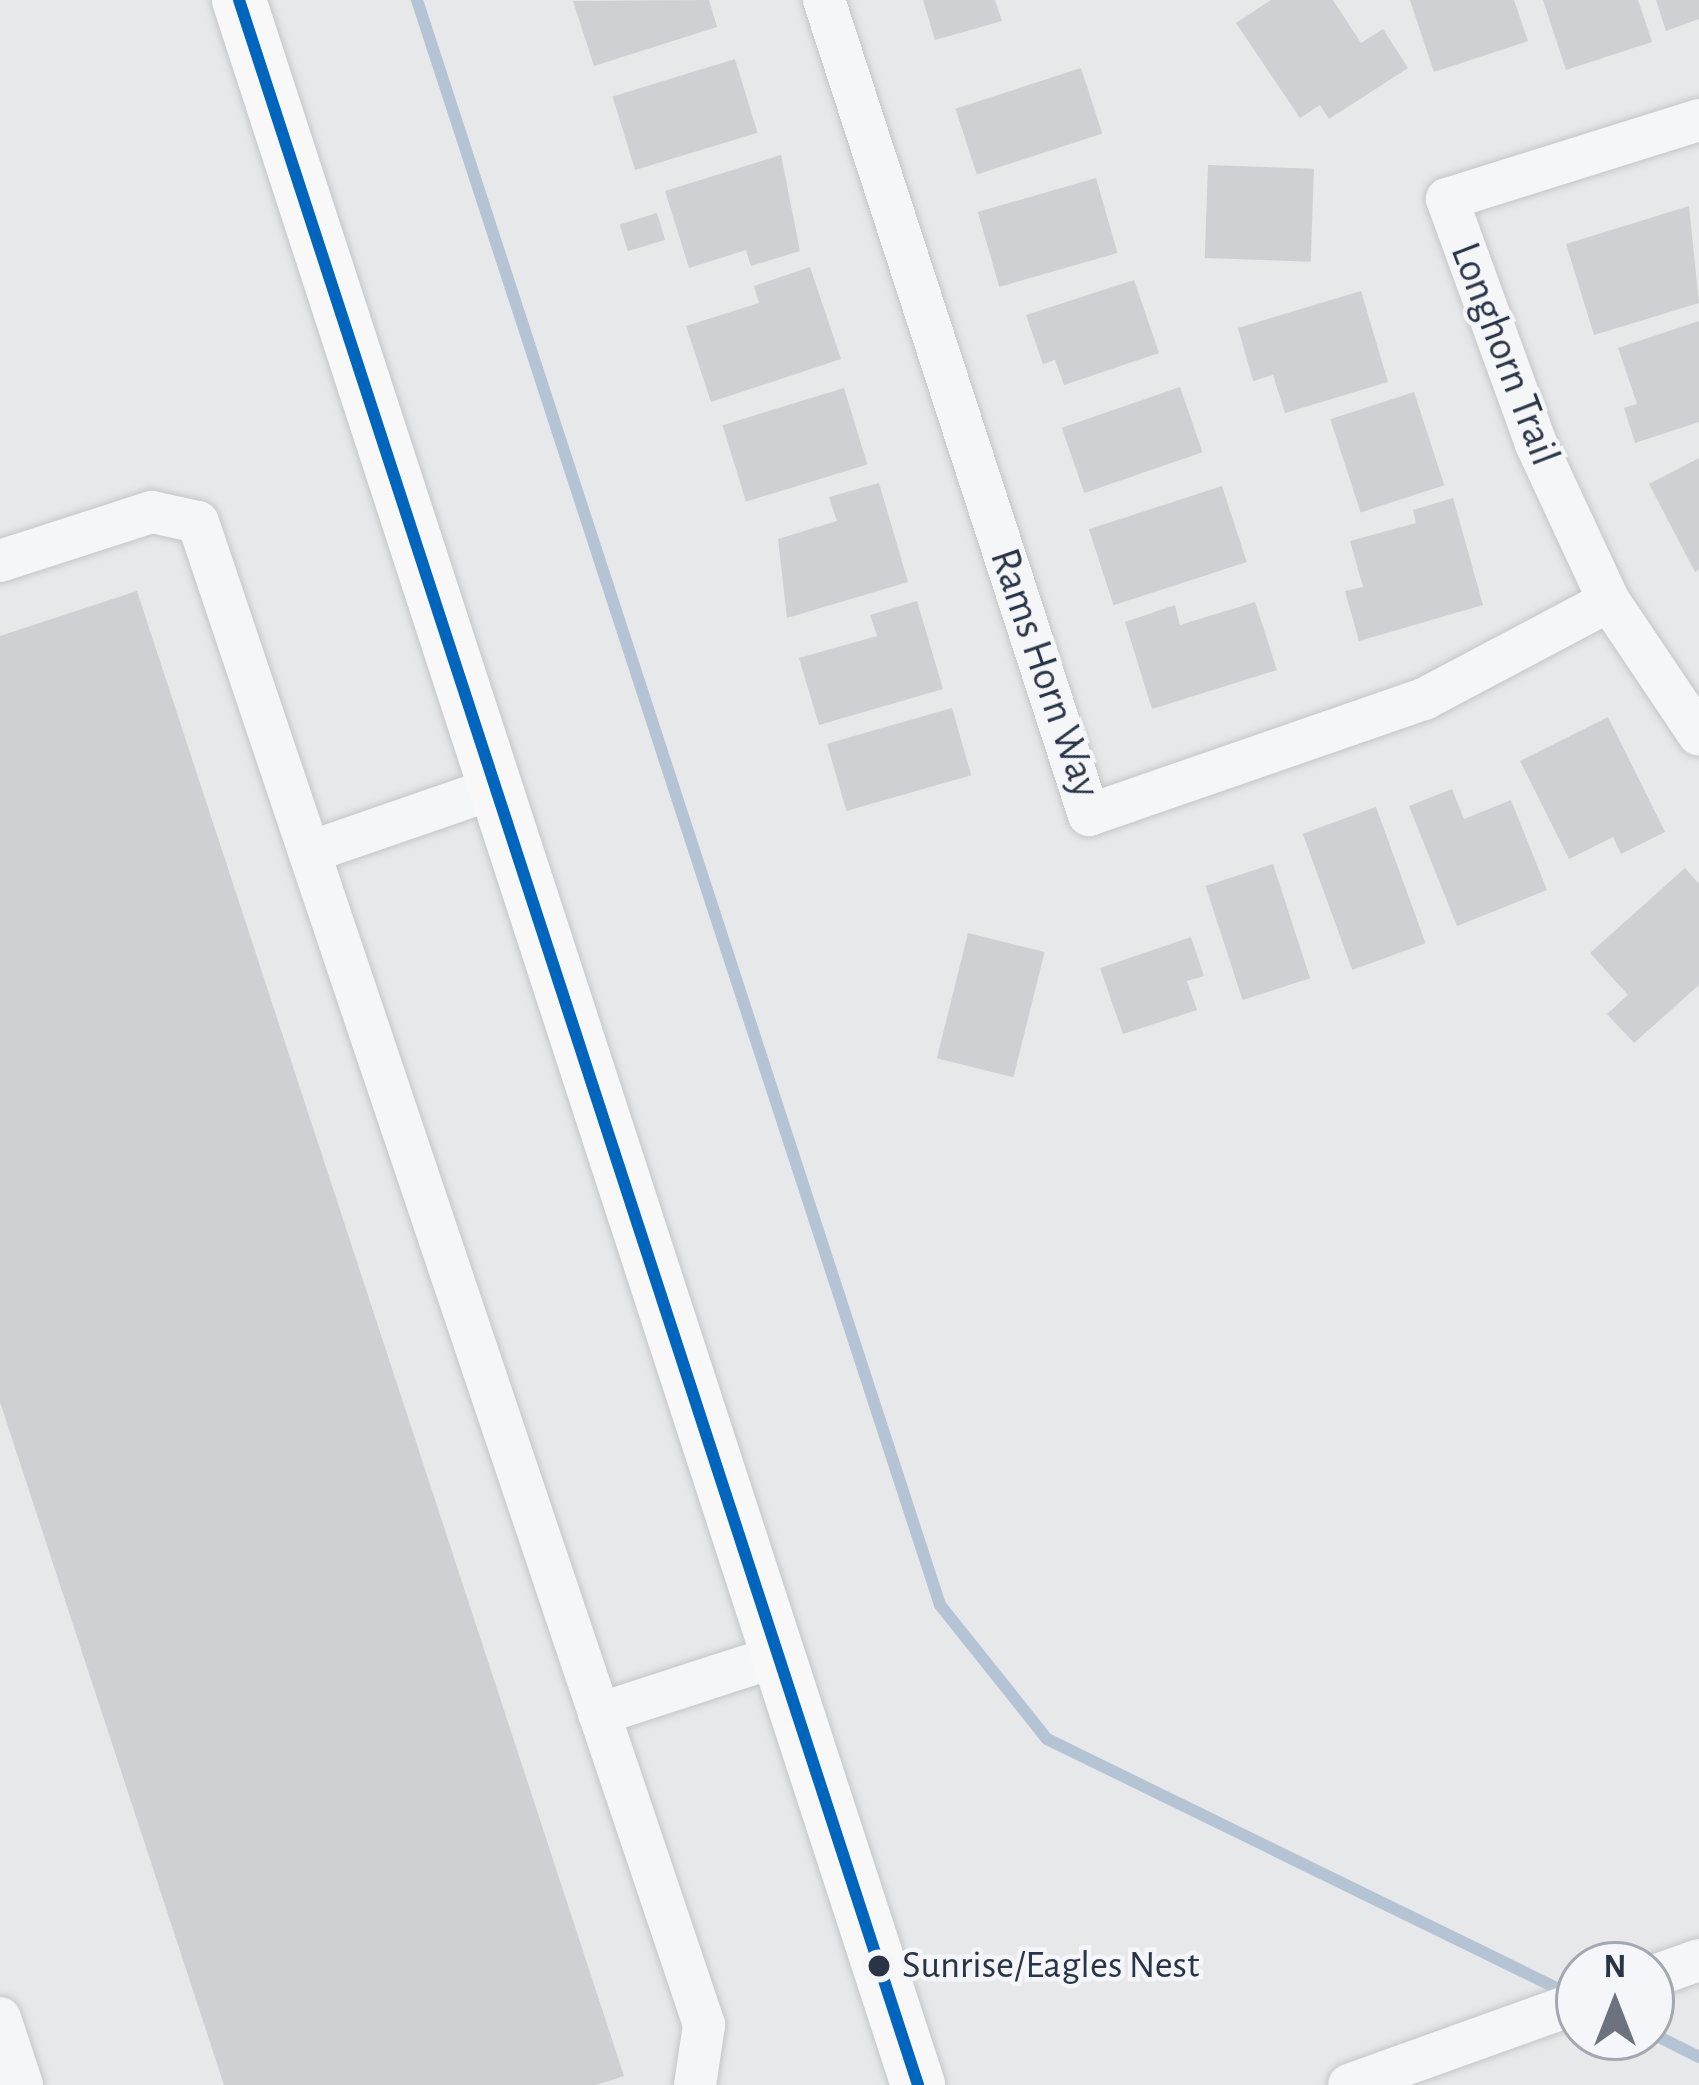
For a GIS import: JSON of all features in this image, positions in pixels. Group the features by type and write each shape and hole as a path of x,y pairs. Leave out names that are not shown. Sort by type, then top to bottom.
{"main road":[{"path":"239,0 918,2085"}],"street":[{"name":"Rams Horn Way","path":"824,0 1089,814 1424,699 1610,601"},
{"name":"Longhorn Trail","path":"1699,120 1447,199 1536,444 1610,601 1699,735"},
{"path":"0,561 152,512 198,522 704,2026 695,2085"},
{"path":"310,852 495,788"},
{"path":"599,1714 778,1657"},
{"path":"1349,2085 1448,2068 1504,2029 1555,2011"},
{"path":"0,2018 22,2085"}],"building":[{"path":"709,0 717,27 594,66 573,1"},
{"path":"923,0 995,0 1002,21 935,40"},
{"path":"1271,0 1333,0 1361,43 1383,29 1408,68 1329,119 1320,105 1300,118 1236,23"},
{"path":"1410,0 1514,0 1528,41 1434,72"},
{"path":"1543,0 1638,0 1652,42 1566,70"},
{"path":"1656,0 1699,0 1699,19 1666,31"},
{"path":"735,59 758,133 635,170 613,96"},
{"path":"1081,68 1102,134 977,174 955,109"},
{"path":"781,155 800,251 751,266 746,250 689,268 665,191"},
{"path":"1208,165 1314,169 1311,262 1205,258"},
{"path":"1096,178 1117,253 999,287 978,212"},
{"path":"1689,206 1699,303 1594,335 1566,244"},
{"path":"657,213 665,240 628,251 620,224"},
{"path":"810,267 841,359 711,402 686,326 759,303 754,286"},
{"path":"1134,280 1159,353 1064,385 1055,360 1043,364 1026,315"},
{"path":"1361,291 1388,382 1285,413 1273,375 1253,381 1238,328"},
{"path":"1699,321 1699,422 1635,443 1624,408 1637,404 1618,348"},
{"path":"1180,387 1202,452 1084,493 1062,428"},
{"path":"844,388 867,465 746,502 723,425"},
{"path":"1414,392 1444,485 1361,512 1330,419"},
{"path":"1699,458 1699,569 1695,572 1649,484"},
{"path":"879,483 908,582 787,618 778,539 837,521 829,497"},
{"path":"1222,486 1247,562 1114,605 1089,529"},
{"path":"1453,498 1483,605 1359,641 1345,591 1363,587 1350,541 1416,523 1413,510"},
{"path":"137,591 624,2076 596,2085 224,2085 0,1402 0,636"},
{"path":"917,601 943,689 819,725 799,658 877,636 870,615"},
{"path":"1255,602 1277,670 1152,709 1125,622 1175,605 1180,625"},
{"path":"952,708 971,775 846,811 827,744"},
{"path":"1608,717 1665,832 1621,854 1613,837 1569,859 1520,761"},
{"path":"1452,789 1464,819 1511,800 1547,890 1457,926 1409,806"},
{"path":"1376,807 1426,943 1352,970 1303,834"},
{"path":"1273,864 1310,978 1243,1000 1205,886"},
{"path":"1685,868 1699,884 1699,985 1634,1043 1607,1014 1628,995 1590,953"},
{"path":"968,933 1045,952 1013,1077 937,1058"},
{"path":"1191,937 1204,976 1187,981 1197,1010 1123,1034 1100,968"}],"waterway":[{"path":"417,0 940,1605 1047,1739 1555,1987"},
{"path":"1675,2045 1699,2057"}],"transit line":[{"path":"239,0 918,2085"}],"place":[{"name":"Sunrise/Eagles Nest","path":"879,1966"}]}
